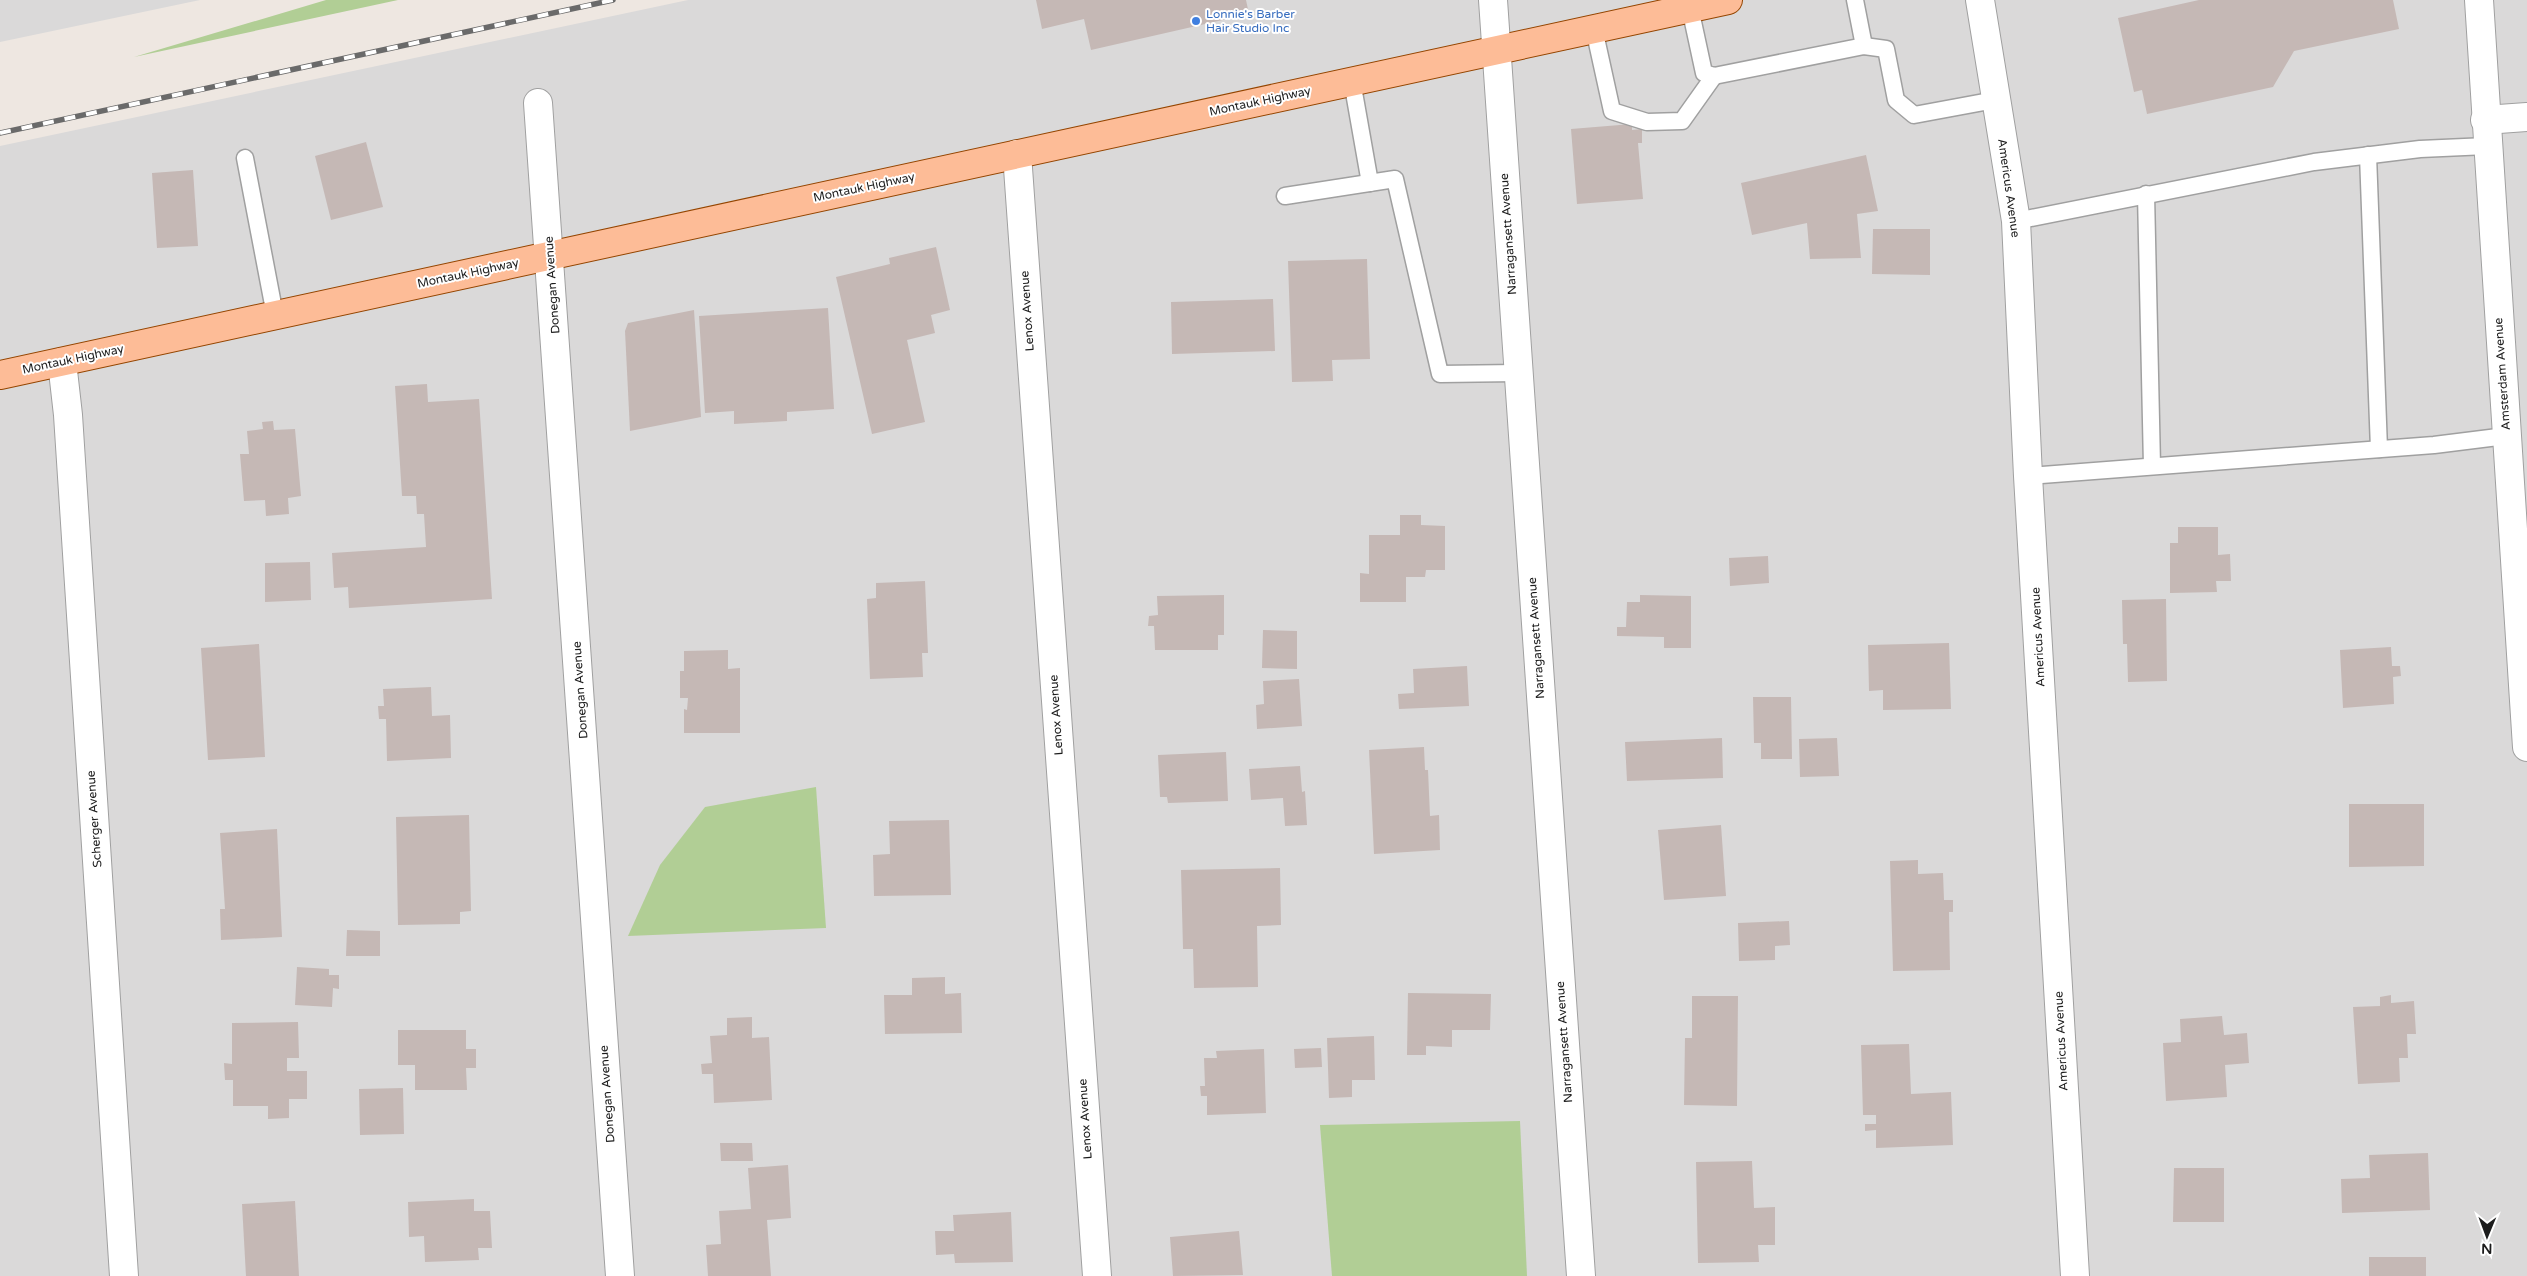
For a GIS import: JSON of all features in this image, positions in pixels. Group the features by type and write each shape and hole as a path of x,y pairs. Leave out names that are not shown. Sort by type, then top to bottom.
{"main road":[{"name":"Montauk Highway","path":"0,375 1728,0"}],"street":[{"name":"Narragansett Avenue","path":"1493,0 1580,1276"},
{"name":"Americus Avenue","path":"1980,0 2016,221 2028,476 2075,1276"},
{"name":"Amsterdam Avenue","path":"2479,0 2486,133 2527,747"},
{"name":"Donegan Avenue","path":"538,103 551,255 620,1276"},
{"path":"2486,133 2527,117"},
{"name":"Lenox Avenue","path":"1017,154 1097,1276"},
{"name":"Scherger Avenue","path":"62,362 68,415 124,1276"}],"lane":[{"path":"1855,0 1864,46"},
{"path":"1690,8 1704,73 1714,76 1864,46 1886,49 1896,100 1914,115 1995,100"},
{"path":"1594,29 1612,111 1647,122 1682,120 1714,76"},
{"path":"1352,81 1370,183"},
{"path":"2016,221 2314,162 2420,149 2486,133"},
{"path":"2368,156 2379,449"},
{"path":"245,158 275,315"},
{"path":"1285,196 1395,179 1440,374 1517,372"},
{"path":"2146,194 2152,466"},
{"path":"2028,476 2379,449 2506,436"}],"shaded area":[{"path":"0,0 200,0 0,42"},
{"path":"688,0 2527,0 2527,1276 0,1276 0,146"}],"green space":[{"path":"326,0 398,0 134,57"},
{"path":"816,787 826,928 628,936 660,865 705,807"},
{"path":"1520,1121 1527,1276 1332,1276 1320,1125"}],"building":[{"path":"1036,0 1246,0 1249,14 1091,50 1084,19 1042,29"},
{"path":"2199,0 2393,0 2399,29 2294,51 2273,87 2147,114 2142,90 2134,92 2118,18"},
{"path":"1632,124 1632,130 1642,129 1642,143 1638,143 1643,199 1577,204 1571,129"},
{"path":"366,142 383,207 331,220 315,156"},
{"path":"1866,155 1878,211 1857,214 1861,258 1810,259 1807,223 1752,235 1741,183"},
{"path":"193,170 198,246 157,248 152,173"},
{"path":"1873,229 1930,229 1930,275 1872,274"},
{"path":"936,247 950,310 931,315 935,333 907,340 925,422 872,434 836,277 890,264 889,258"},
{"path":"1367,259 1370,359 1332,360 1333,381 1292,382 1288,261"},
{"path":"1273,299 1275,351 1172,354 1171,302"},
{"path":"828,308 834,409 787,412 787,421 734,424 734,411 705,413 699,316"},
{"path":"694,310 701,417 630,431 625,331 628,323"},
{"path":"427,384 428,402 479,399 492,599 349,608 348,587 334,588 332,553 426,547 424,514 417,514 416,496 402,496 395,386"},
{"path":"273,421 274,430 295,429 301,496 288,498 289,514 266,516 265,500 244,501 240,454 249,454 247,431 263,429 262,422"},
{"path":"1400,515 1421,515 1421,525 1445,526 1445,570 1426,570 1425,577 1406,577 1406,602 1360,602 1360,573 1369,574 1369,535 1400,535"},
{"path":"2178,527 2218,527 2218,555 2230,554 2231,581 2216,581 2217,592 2170,593 2170,543 2178,543"},
{"path":"1768,556 1769,583 1730,586 1729,558"},
{"path":"310,562 311,600 265,602 265,563"},
{"path":"925,581 928,653 922,653 923,677 870,679 867,599 876,598 876,583"},
{"path":"1224,595 1224,635 1218,635 1218,650 1155,650 1154,626 1148,626 1149,616 1158,615 1157,596"},
{"path":"1640,595 1691,596 1691,648 1664,648 1664,637 1617,636 1617,627 1626,627 1627,602 1640,602"},
{"path":"2166,599 2167,681 2128,682 2127,644 2123,644 2122,600"},
{"path":"1263,630 1297,631 1297,669 1262,668"},
{"path":"1949,643 1951,709 1883,710 1883,690 1869,691 1868,645"},
{"path":"259,644 265,757 208,760 201,648"},
{"path":"2391,647 2392,666 2400,666 2401,676 2393,677 2394,704 2343,708 2340,650"},
{"path":"728,650 728,669 740,668 740,733 684,733 684,709 687,710 688,698 680,698 680,671 684,671 684,651"},
{"path":"1467,666 1469,706 1399,709 1398,694 1414,693 1413,669"},
{"path":"1299,679 1302,726 1257,729 1256,705 1264,704 1263,681"},
{"path":"431,687 432,716 450,715 451,758 387,761 386,719 379,719 378,706 384,706 383,689"},
{"path":"1753,697 1791,697 1792,759 1761,759 1761,743 1754,743"},
{"path":"1722,738 1723,778 1627,781 1625,742"},
{"path":"1837,738 1839,776 1800,777 1799,739"},
{"path":"1424,747 1425,770 1428,770 1430,816 1439,815 1440,850 1374,854 1369,750"},
{"path":"1226,752 1228,801 1168,803 1167,797 1160,797 1158,755"},
{"path":"1300,766 1302,792 1305,791 1307,825 1285,826 1283,798 1251,800 1249,769"},
{"path":"2349,804 2424,804 2424,866 2349,867"},
{"path":"469,815 471,911 460,912 460,924 398,925 396,817"},
{"path":"949,820 951,895 874,896 873,855 890,854 889,821"},
{"path":"1721,825 1726,896 1664,900 1658,830"},
{"path":"277,829 282,937 221,940 220,909 225,909 220,833"},
{"path":"1918,860 1918,874 1943,873 1944,900 1953,900 1953,912 1949,912 1950,970 1893,971 1890,861"},
{"path":"1280,868 1281,925 1257,926 1258,987 1194,988 1193,949 1183,949 1181,870"},
{"path":"1789,921 1790,945 1775,946 1775,960 1739,961 1738,923"},
{"path":"347,930 380,931 380,956 346,956"},
{"path":"297,967 329,969 329,975 339,975 339,989 333,988 332,1007 295,1005"},
{"path":"945,977 945,994 961,993 962,1033 885,1034 884,995 912,995 912,978"},
{"path":"1408,993 1491,994 1490,1030 1452,1030 1452,1047 1426,1046 1426,1055 1407,1055"},
{"path":"2391,995 2391,1003 2414,1001 2416,1034 2407,1034 2408,1058 2399,1058 2400,1082 2358,1084 2353,1007 2380,1006 2380,997"},
{"path":"1692,996 1738,996 1737,1106 1684,1105 1685,1038 1692,1038"},
{"path":"2222,1016 2224,1035 2247,1033 2249,1063 2225,1065 2227,1097 2166,1101 2163,1043 2181,1042 2180,1019"},
{"path":"752,1017 752,1038 769,1037 772,1100 714,1103 713,1074 702,1074 701,1064 712,1063 710,1036 727,1035 727,1018"},
{"path":"298,1022 299,1058 287,1058 287,1071 307,1071 307,1099 289,1099 289,1118 268,1119 268,1106 233,1106 233,1080 225,1080 224,1063 232,1064 232,1023"},
{"path":"398,1030 466,1030 466,1049 476,1049 476,1068 466,1068 467,1090 415,1090 415,1065 398,1065"},
{"path":"1374,1036 1375,1080 1352,1080 1352,1097 1329,1098 1327,1038"},
{"path":"1909,1044 1911,1094 1951,1092 1953,1145 1876,1148 1876,1130 1865,1131 1865,1124 1876,1124 1876,1115 1863,1115 1861,1045"},
{"path":"1321,1048 1322,1067 1295,1068 1294,1049"},
{"path":"1264,1049 1266,1113 1207,1115 1207,1096 1201,1096 1200,1086 1205,1086 1204,1058 1217,1058 1216,1051"},
{"path":"403,1088 404,1134 360,1135 359,1089"},
{"path":"720,1143 752,1143 753,1161 721,1161"},
{"path":"2428,1153 2430,1210 2342,1213 2341,1179 2370,1178 2369,1155"},
{"path":"1752,1161 1754,1208 1775,1207 1775,1245 1758,1245 1759,1262 1698,1263 1696,1162"},
{"path":"788,1165 791,1218 767,1220 771,1276 708,1276 706,1245 721,1244 719,1211 751,1209 748,1168"},
{"path":"2174,1168 2224,1168 2224,1222 2173,1222"},
{"path":"474,1199 474,1211 490,1211 492,1248 478,1248 479,1260 425,1262 424,1236 409,1237 408,1202"},
{"path":"295,1201 299,1276 246,1276 242,1204"},
{"path":"1011,1212 1013,1262 955,1263 954,1254 936,1255 935,1231 954,1231 953,1215"},
{"path":"1239,1231 1243,1275 1173,1276 1170,1237"},
{"path":"2369,1257 2426,1257 2426,1276 2369,1276"}],"railway":[{"path":"0,133 613,0"}],"place":[{"name":"Lonnie's Barber Hair Studio Inc","path":"1196,21"}]}
